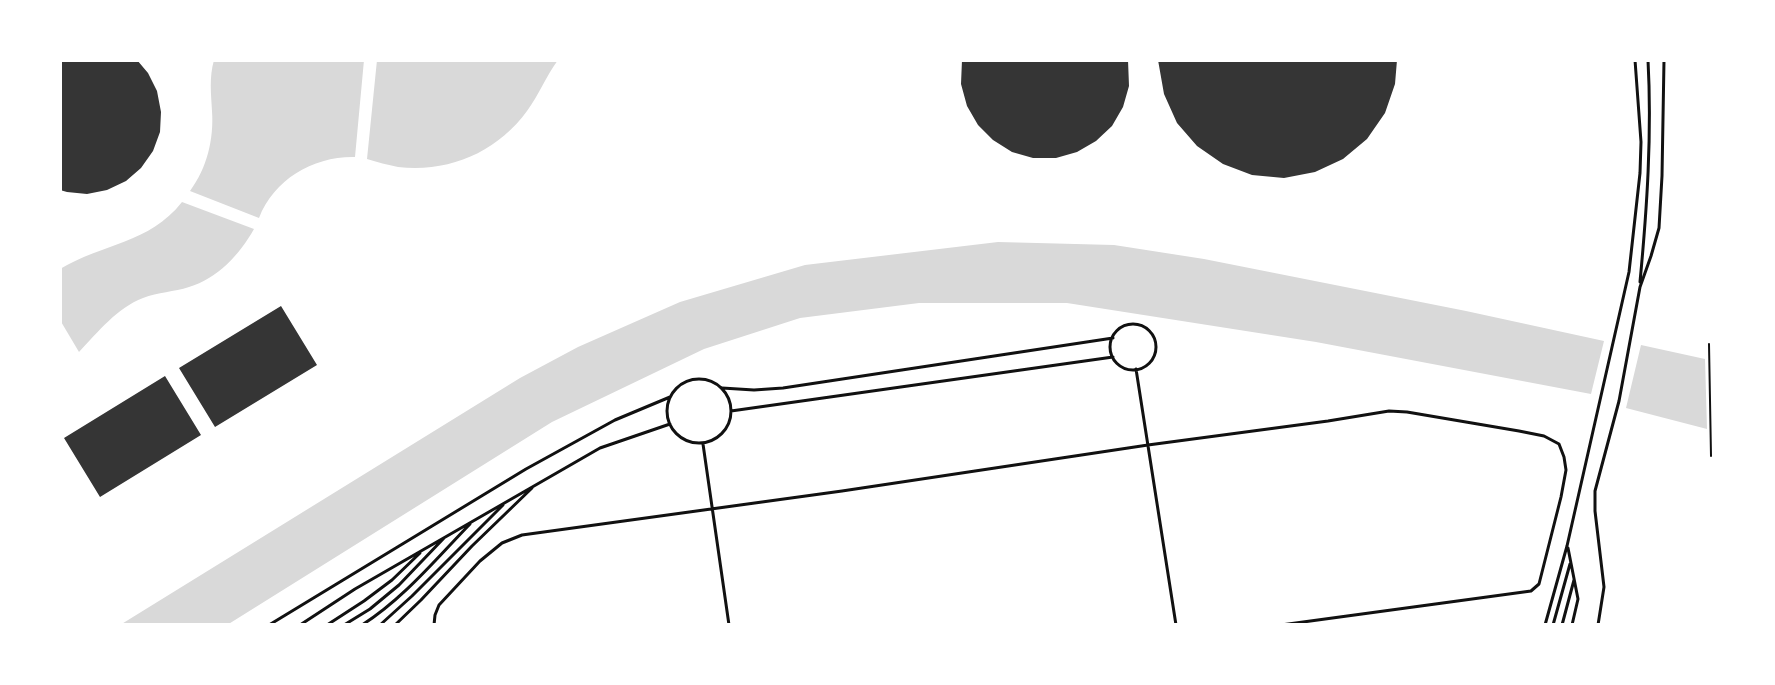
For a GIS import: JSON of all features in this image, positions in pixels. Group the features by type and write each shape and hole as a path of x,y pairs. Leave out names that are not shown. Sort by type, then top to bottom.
{"lane":[{"path":"1545,625 1567,546 1629,272 1640,173 1641,142 1635,60"},
{"path":"1598,625 1604,587 1594,511 1595,491 1619,401 1640,287 1650,151 1648,60"},
{"path":"1640,287 1659,228 1664,60"},
{"path":"1134,324 1148,329 1153,335 1156,349 1154,356 1150,363 1136,369 1122,366 1113,357 1111,348 1113,338 1120,328 1134,324"},
{"path":"722,388 754,390 783,388 1113,338"},
{"path":"731,411 1113,357"},
{"path":"1136,369 1176,625"},
{"path":"702,379 722,388 728,396 731,411 727,428 720,436 703,444 680,438 670,424 667,410 674,391 682,384 702,379"},
{"path":"269,625 526,469 615,420 670,397"},
{"path":"434,625 439,605 480,561 502,543 522,535 1389,411 1519,431 1544,436 1559,444 1566,470 1539,584 1536,588 1531,591 1281,625"},
{"path":"300,625 355,589 448,534 600,448 670,424"},
{"path":"703,444 729,625"},
{"path":"395,625 537,483"},
{"path":"380,625 421,588 507,501"},
{"path":"362,625 375,617 405,590 472,522"},
{"path":"344,625 370,609 399,585 448,534"},
{"path":"1567,546 1578,599 1572,625"},
{"path":"327,625 392,580 424,549"},
{"path":"1553,625 1570,562"},
{"path":"1562,625 1574,578"}],"path":[{"path":"1708,344 1711,456"}],"shaded area":[{"path":"214,60 364,60 355,157 325,161 297,173 275,192 259,218 190,191 201,173 210,143 211,79"},
{"path":"377,60 558,60 527,111 501,138 470,157 435,167 417,168 398,167 367,159"},
{"path":"182,202 254,229 235,256 218,272 189,287 149,296 134,302 109,321 79,352 60,320 60,269 155,227"},
{"path":"998,242 1114,245 1204,259 1604,341 1591,394 1316,342 1067,303 919,303 800,318 704,349 552,422 227,625 120,625 520,378 578,347 680,302 805,265"},
{"path":"1641,345 1705,359 1707,429 1626,408"}],"building":[{"path":"60,60 137,60 148,73 157,91 161,112 160,132 153,151 141,168 126,181 107,190 87,194 60,190"},
{"path":"962,60 1128,60 1129,86 1123,107 1112,126 1096,141 1077,152 1056,158 1033,158 1012,152 993,140 978,125 967,106 961,84"},
{"path":"1158,60 1397,60 1395,84 1385,113 1367,139 1343,159 1315,172 1284,178 1252,175 1223,164 1197,146 1177,123 1164,94"},
{"path":"281,306 317,365 215,427 179,368"},
{"path":"165,376 201,435 100,497 64,438"}]}
